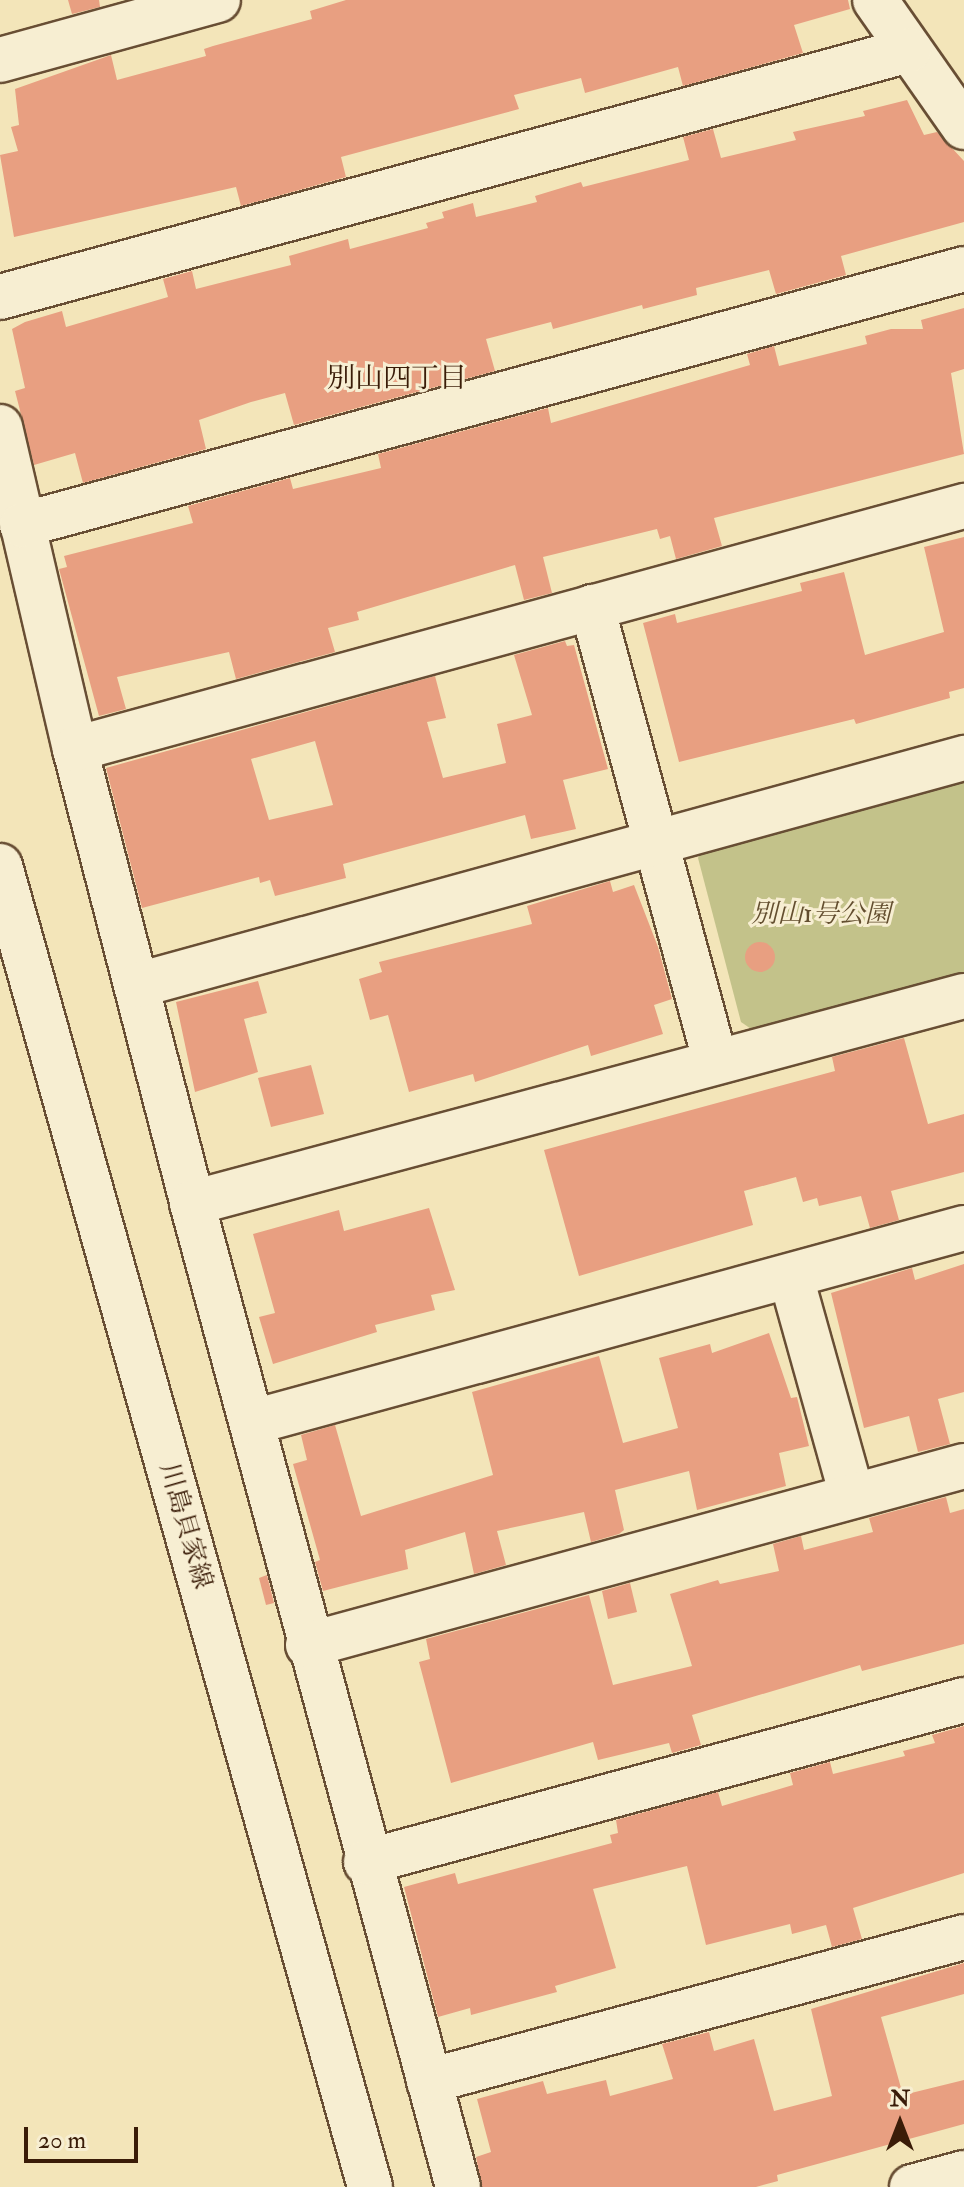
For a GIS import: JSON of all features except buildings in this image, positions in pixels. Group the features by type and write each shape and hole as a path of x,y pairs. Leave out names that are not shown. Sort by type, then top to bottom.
{"street":[{"path":"0,60 218,0"},
{"path":"875,0 964,127"},
{"path":"0,297 909,50"},
{"path":"22,525 964,269"},
{"path":"0,427 75,749 192,1203 253,1422 366,1862 458,2187"},
{"path":"75,749 964,506"},
{"path":"592,607 715,1061"},
{"path":"138,985 964,758"},
{"name":"川島貝家線","path":"0,866 370,2187"},
{"path":"192,1203 964,996"},
{"path":"253,1422 964,1228"},
{"path":"791,1277 852,1496"},
{"path":"308,1645 964,1466"},
{"path":"366,1862 964,1700"},
{"path":"429,2081 964,1937"},
{"path":"912,2187 964,2173"}],"green space":[{"name":"別山1号公園","path":"964,776 964,976 757,1033 741,1022 698,858 703,847"}],"district":[{"name":"別山四丁目","path":"397,379"}]}
